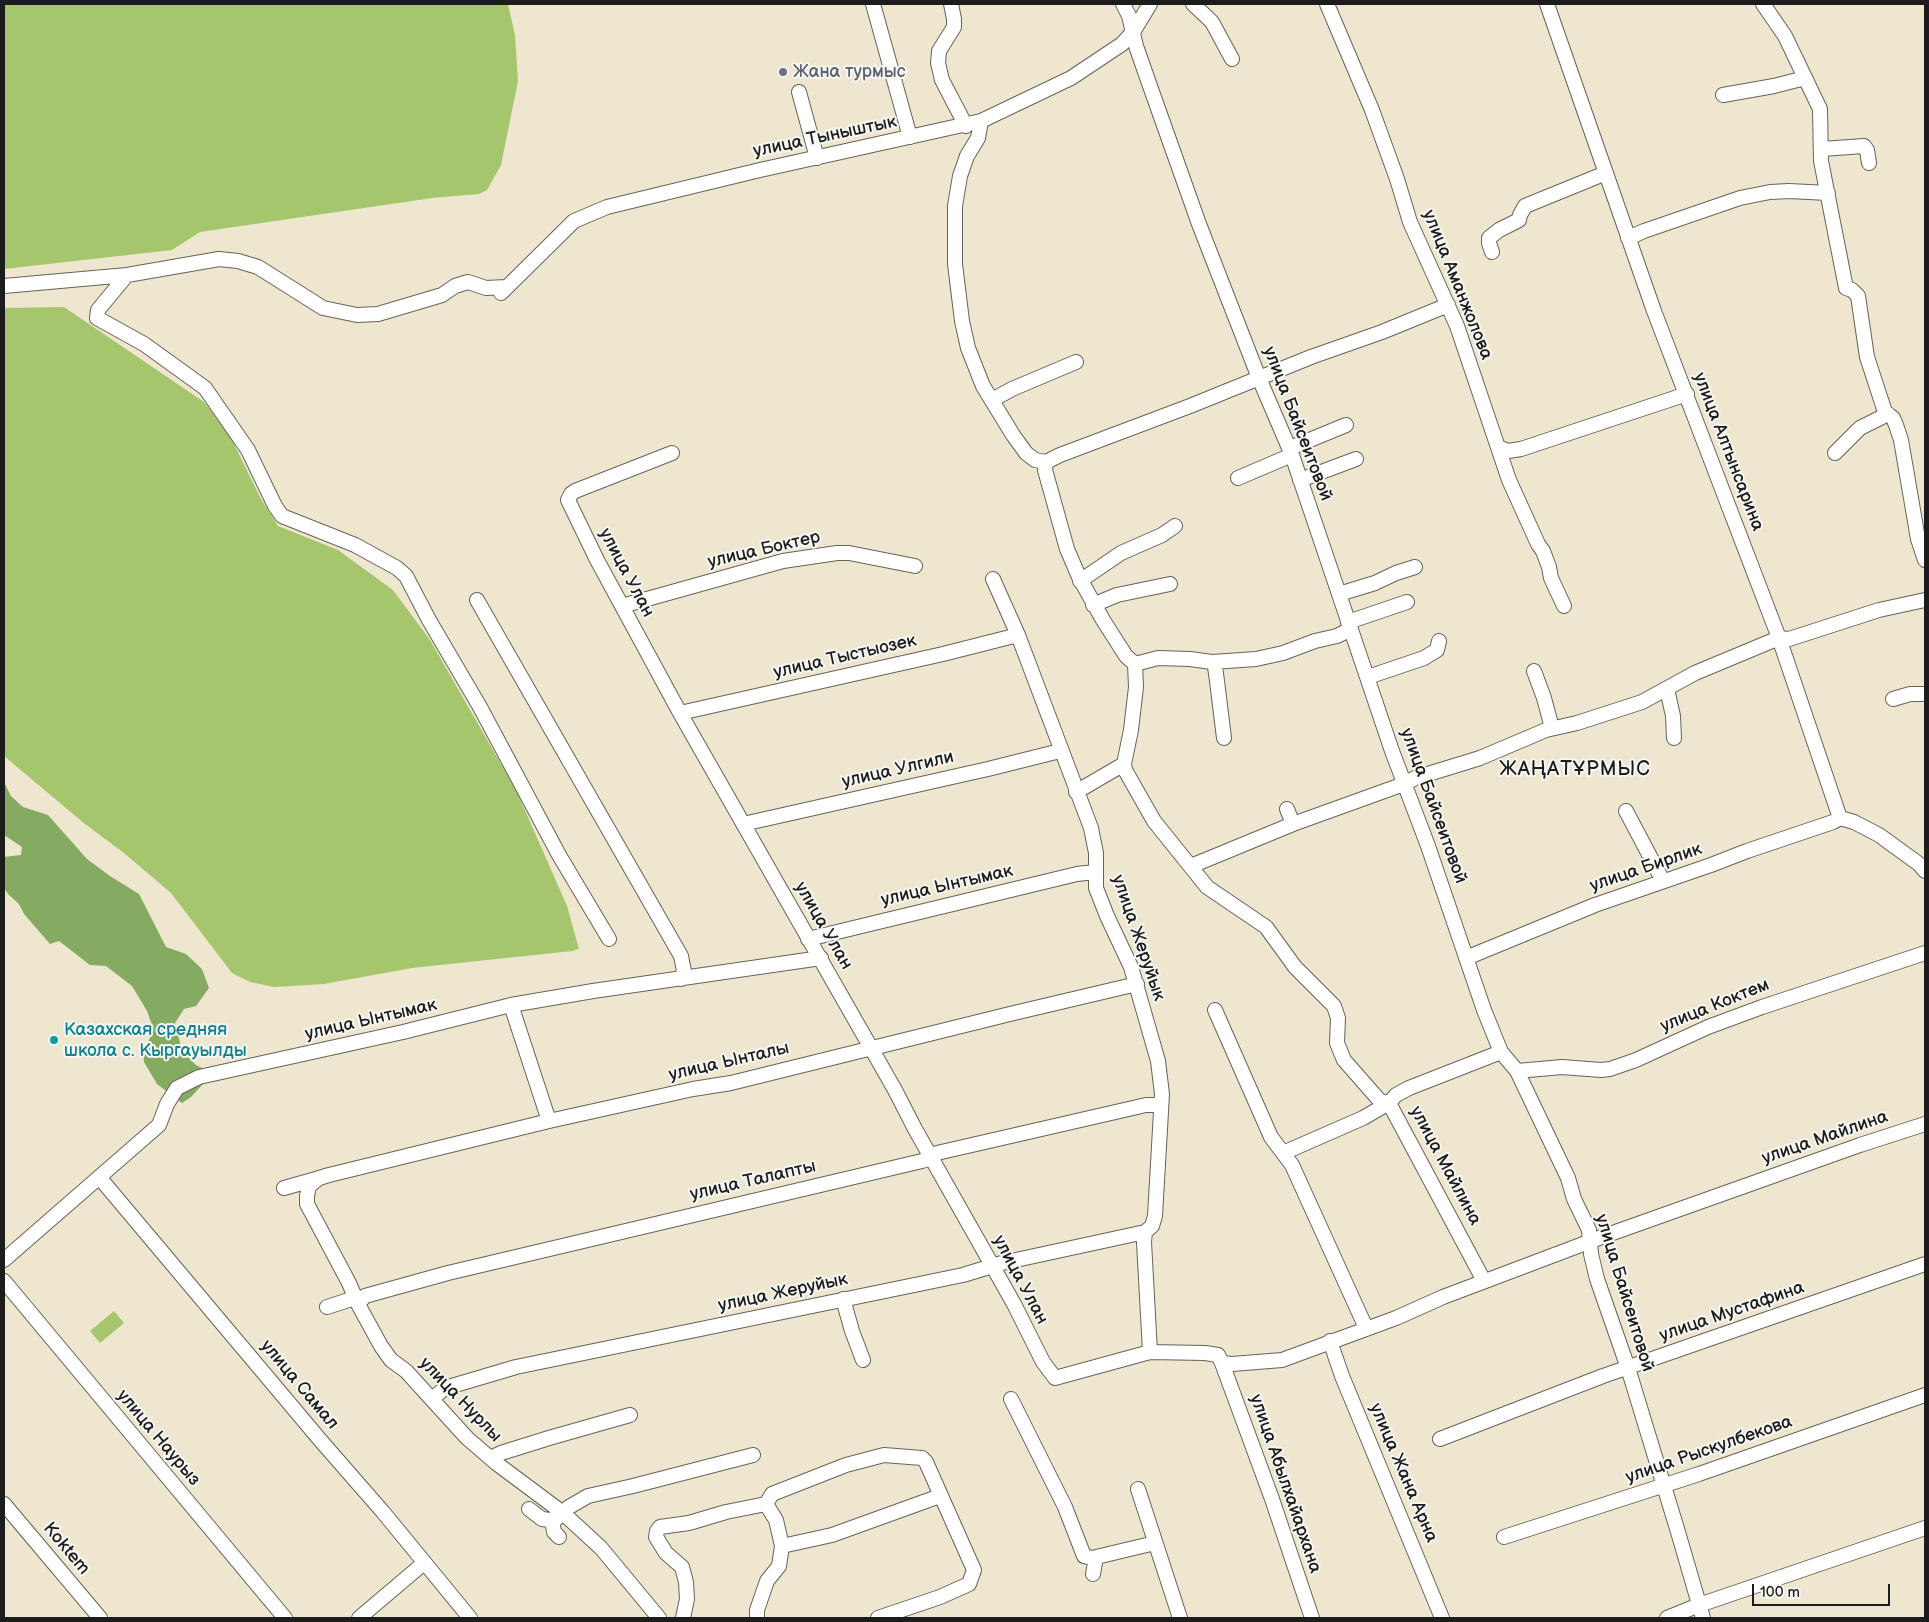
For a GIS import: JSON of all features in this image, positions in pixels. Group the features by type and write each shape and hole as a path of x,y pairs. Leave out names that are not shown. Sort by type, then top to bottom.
{"street":[{"path":"873,4 910,137"},
{"path":"951,4 954,27 939,51 938,63 942,80 966,126"},
{"name":"улица Байсеитовой","path":"1123,4 1199,224 1259,378 1291,453 1404,784 1484,1010 1501,1052 1516,1071 1568,1178 1574,1199 1589,1230 1591,1254 1597,1279 1628,1368 1701,1612"},
{"name":"улица Тыныштык","path":"127,275 219,259 238,261 258,267 323,308 357,315 378,314 442,295 455,286 468,282 486,288 503,290 574,222 607,206 966,126 981,121 1071,78 1122,44 1133,32 1150,4"},
{"path":"1193,4 1212,22 1232,59"},
{"name":"улица Аманжолова","path":"1327,4 1372,110 1410,222 1458,326 1508,480 1543,552 1551,578 1564,606"},
{"name":"улица Алтынсарина","path":"1547,4 1654,311 1780,638 1840,818"},
{"path":"1763,4 1785,36 1820,109 1821,161 1846,288 1852,290 1858,296 1867,357 1886,412 1893,418 1901,440 1918,539 1925,560"},
{"path":"1723,95 1774,86 1805,78"},
{"path":"799,92 817,158"},
{"path":"981,121 978,138 960,176 955,206 955,248 961,313 968,348 983,386 1026,453 1034,460 1046,462 1448,305"},
{"path":"1822,149 1864,146 1867,150 1869,163"},
{"path":"1492,252 1489,238 1499,230 1519,220 1525,206 1606,173"},
{"path":"1628,238 1748,197 1770,192 1828,193"},
{"path":"4,286 127,275"},
{"path":"127,275 98,310 97,318 144,344 205,388 248,450 275,506 282,516 355,545 397,568 406,576 429,620 480,707 559,855 609,939"},
{"path":"992,400 1005,392 1076,362"},
{"path":"1498,447 1508,451 1521,450 1687,394"},
{"path":"1835,453 1860,428 1888,414"},
{"path":"1238,478 1291,453 1295,446 1346,425"},
{"name":"улица Улан","path":"672,453 575,491 568,500 593,552 680,713 895,1090 1043,1362 1055,1378"},
{"path":"1300,480 1356,459"},
{"path":"1046,462 1045,470 1067,549 1080,581 1126,656 1134,664 1136,687 1131,730 1124,764 1076,792"},
{"path":"1080,581 1121,553 1162,535 1175,526"},
{"name":"улица Боктер","path":"622,606 784,561 837,553 849,553 915,566"},
{"path":"1339,594 1375,583 1415,567"},
{"name":"улица Жеруйык","path":"432,1399 445,1388 516,1367 963,1275 993,1267 1002,1262 1145,1232 1152,1226 1155,1216 1162,1094 1159,1067 1137,984 1096,888 1096,854 1091,828 1060,751 1018,636 993,579"},
{"path":"1094,605 1117,595 1170,584"},
{"path":"478,600 681,956 684,971 681,979"},
{"path":"1191,866 1292,824 1404,784 1415,778 1488,754 1552,728 1577,723 1642,702 1667,689 1688,684 1708,668 1780,638 1789,639 1879,610 1925,600"},
{"path":"1134,664 1158,658 1212,662 1256,659 1283,653 1315,641 1337,636 1349,625 1407,602"},
{"name":"улица Тыстыозек","path":"680,713 1018,636"},
{"path":"1368,677 1424,658 1437,650 1439,641"},
{"path":"1212,662 1215,667 1224,738"},
{"path":"1534,671 1552,728"},
{"path":"1667,689 1673,716 1674,738"},
{"path":"1893,699 1910,694 1925,694"},
{"name":"улица Улгили","path":"743,824 1060,751"},
{"name":"улица Майлина","path":"1124,764 1135,790 1154,821 1207,887 1266,927 1295,967 1334,1006 1338,1018 1337,1043 1344,1060 1380,1101 1389,1103 1484,1281"},
{"path":"1287,809 1292,824"},
{"path":"1626,811 1663,880"},
{"path":"1840,818 1854,822 1879,835 1923,864"},
{"name":"улица Бирлик","path":"1466,958 1594,905 1840,818"},
{"name":"улица Ынтымак","path":"808,939 1077,874 1095,872"},
{"name":"улица Коктем","path":"1516,1071 1562,1067 1610,1069 1636,1060 1708,1027 1762,1006 1925,953"},
{"name":"улица Ынтымак","path":"4,1260 159,1125 167,1104 177,1088 199,1077 384,1036 511,1005 592,991 820,958"},
{"name":"улица Ынталы","path":"284,1188 549,1121 730,1082 1137,984"},
{"path":"511,1005 549,1121"},
{"path":"1215,1010 1271,1137 1292,1165 1366,1328"},
{"path":"1283,1153 1364,1118 1409,1088 1501,1052"},
{"name":"улица Талапты","path":"327,1307 357,1301 365,1296 448,1273 931,1158 937,1153 1146,1105 1161,1105"},
{"name":"улица Майлина","path":"1055,1378 1150,1352 1205,1352 1218,1355 1222,1363 1259,1363 1282,1360 1396,1318 1484,1281 1730,1191 1925,1124"},
{"name":"улица Самал","path":"99,1177 470,1618"},
{"name":"улица Нурлы","path":"324,1177 309,1186 307,1204 381,1346 392,1360 406,1371 467,1438 601,1548 659,1618"},
{"name":"улица Жеруйык","path":"1145,1232 1150,1352"},
{"name":"улица Мустафина","path":"1440,1439 1602,1376 1925,1264"},
{"name":"улица Наурыз","path":"4,1281 285,1618"},
{"path":"843,1299 863,1360"},
{"name":"улица Жана Арна","path":"1330,1342 1342,1376 1442,1618"},
{"name":"улица Абылхайархана","path":"1222,1363 1272,1499 1312,1618"},
{"name":"улица Рыскулбекова","path":"1504,1537 1664,1486 1925,1395"},
{"path":"1011,1399 1065,1507 1084,1556 1094,1558 1155,1544"},
{"path":"491,1458 540,1440 630,1415"},
{"path":"559,1537 554,1532 553,1522 569,1507 588,1496 753,1455"},
{"path":"683,1618 687,1599 686,1582 682,1567 666,1553 656,1537 660,1527 689,1524 726,1512 766,1504 772,1494 846,1465 884,1455 922,1458 926,1462 974,1570 969,1584 940,1598 878,1618"},
{"path":"1138,1489 1180,1618"},
{"path":"782,1546 832,1535 940,1496"},
{"name":"Koktem","path":"4,1504 100,1618"},
{"path":"757,1618 757,1610 767,1581 779,1566 782,1546 776,1520 766,1504"},
{"path":"529,1509 542,1519 550,1520 560,1516"},
{"path":"1667,1618 1701,1612 1925,1528"},
{"path":"1093,1574 1094,1558"},
{"path":"359,1618 424,1563"}],"green space":[{"path":"4,4 508,4 515,35 518,81 501,165 487,190 479,194 432,198 200,232 172,250 4,269"},
{"path":"64,307 204,402 228,432 261,499 278,526 338,550 393,590 430,640 517,792 567,906 579,949 412,968 324,984 274,987 250,982 232,973 171,893 4,756 4,308"},
{"path":"4,782 11,796 23,807 48,815 87,859 139,894 166,947 186,954 202,969 209,988 196,1006 184,1009 175,1023 182,1051 196,1065 210,1072 203,1084 191,1097 182,1103 157,1084 144,1062 143,1051 150,1038 152,1025 147,1011 132,986 106,966 90,965 59,941 50,944 4,888 4,857 21,855 22,847 4,835"},
{"path":"114,1311 124,1323 100,1343 90,1331"}],"place":[{"name":"Жана турмыс","path":"783,72"},
{"name":"Казахская средняя школа с. Кыргауылды","path":"54,1040"}],"district":[{"name":"ЖАҢАТҰРМЫС","path":"1575,770"}]}
